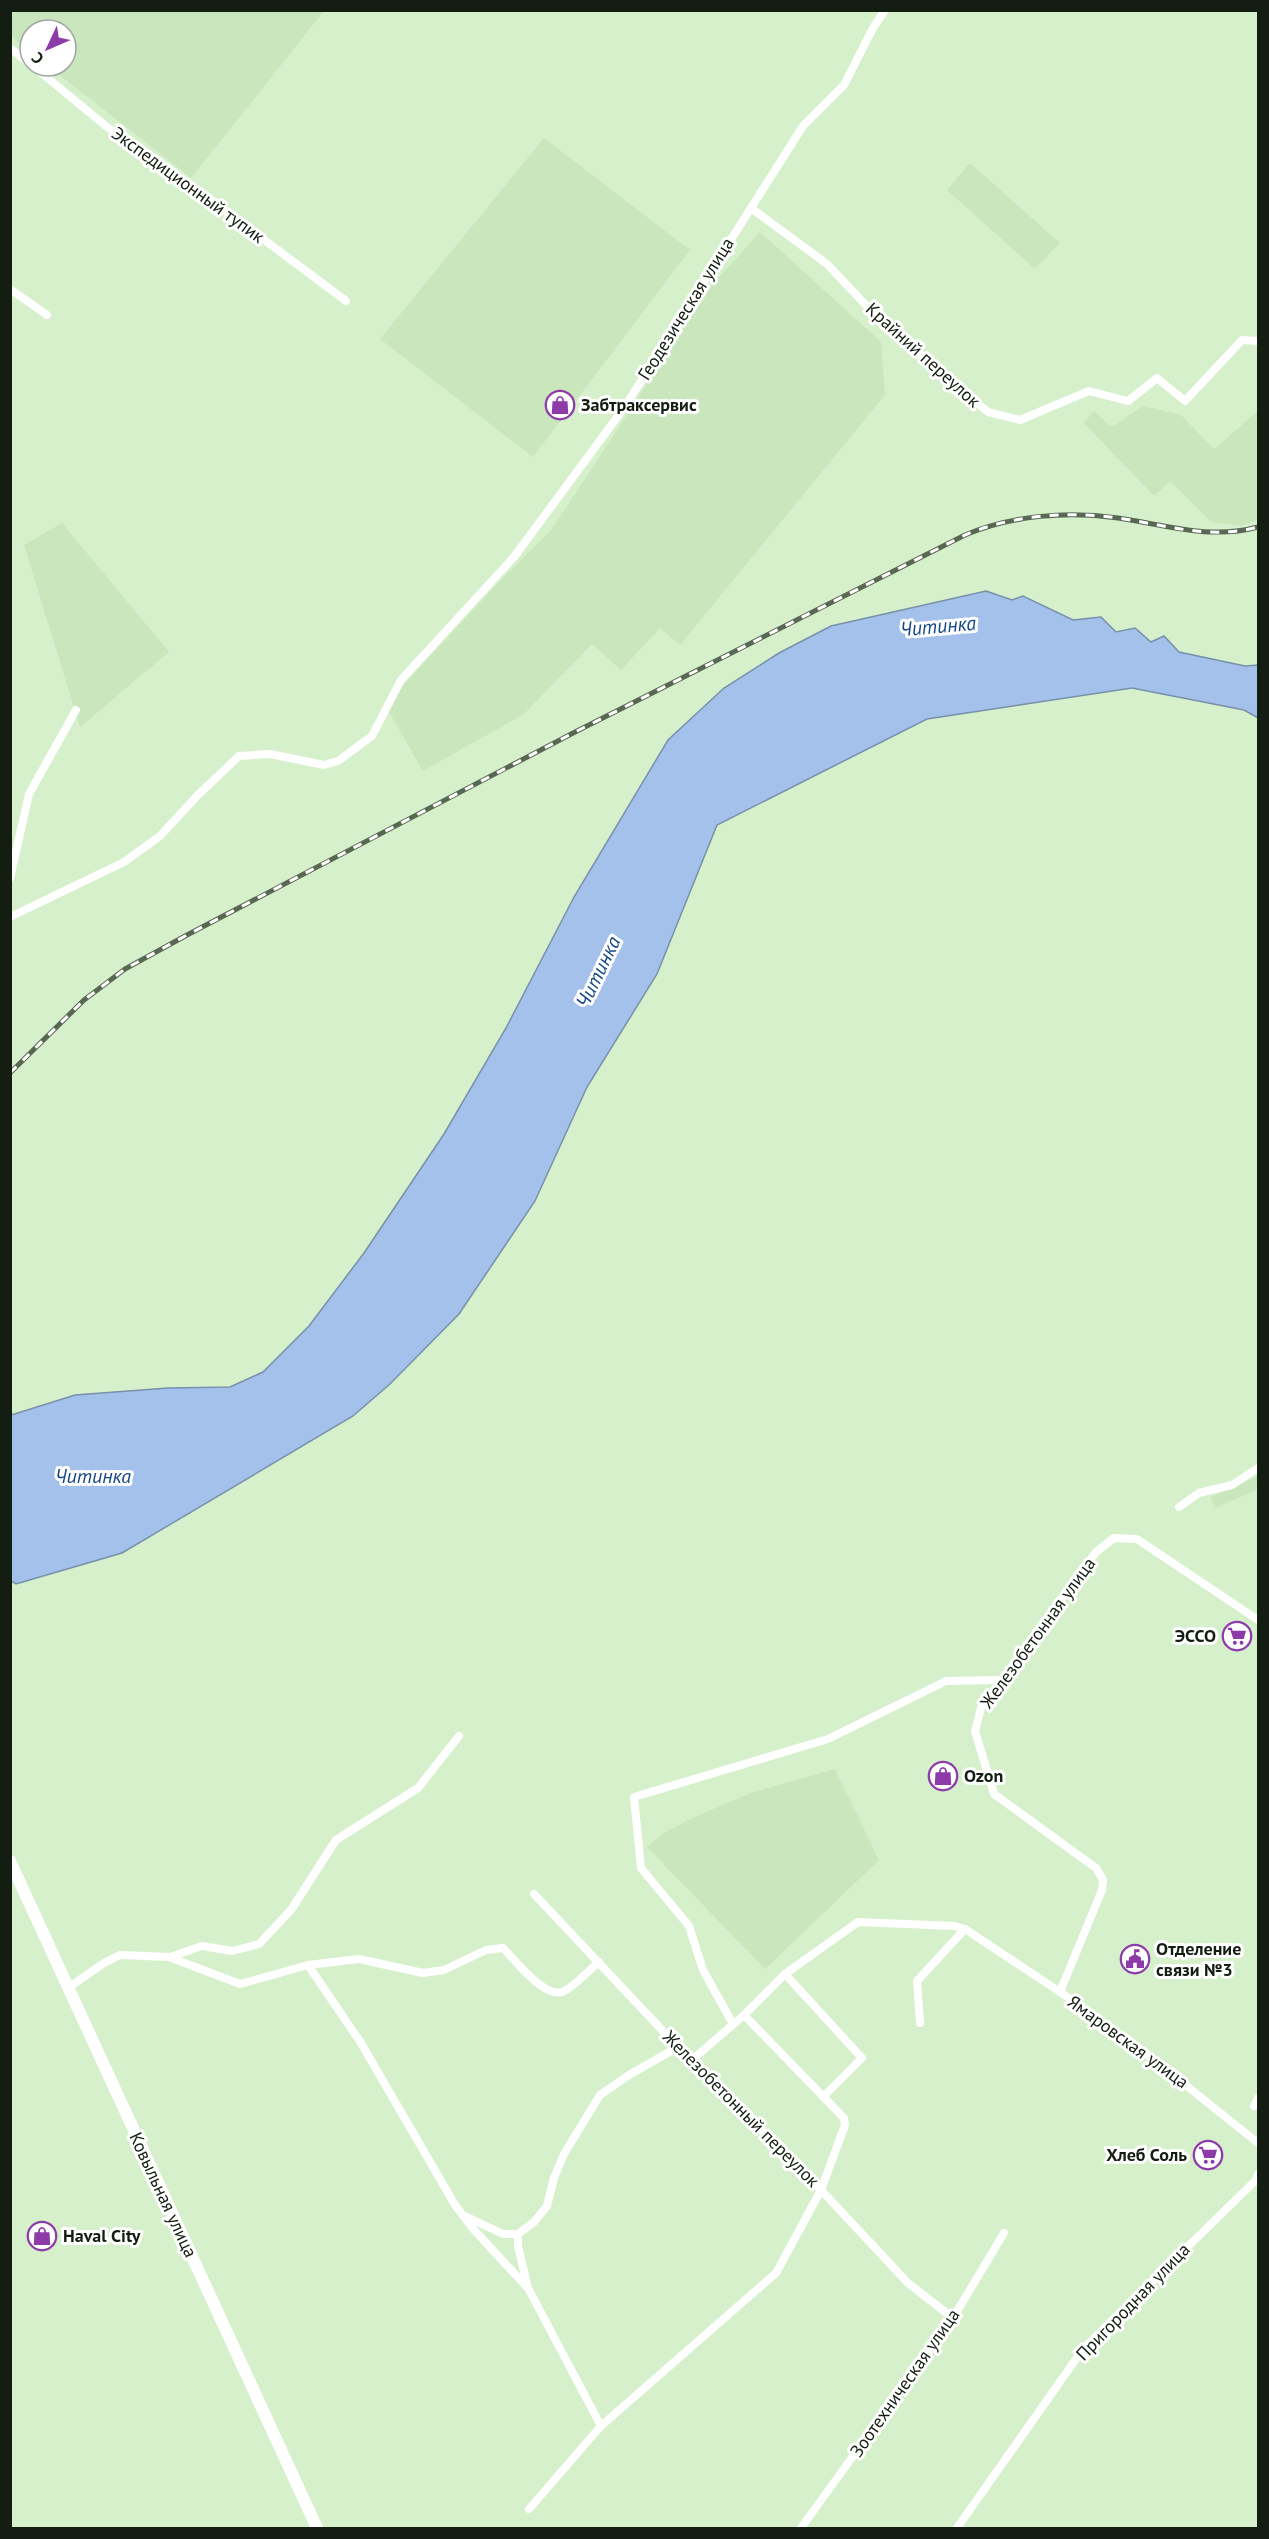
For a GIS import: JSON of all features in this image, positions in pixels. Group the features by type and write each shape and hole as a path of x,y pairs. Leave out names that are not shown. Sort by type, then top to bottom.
{"main road":[{"name":"Ковыльная улица","path":"10,1861 317,2529"}],"street":[{"name":"Геодезическая улица","path":"10,917 124,862 160,836 238,756 270,753 324,765 338,761 372,736 401,680 514,557 624,408 803,126 844,85 873,28 885,10"},
{"name":"Экспедиционный тупик","path":"47,78 107,127 207,197 346,301"},
{"name":"Крайний переулок","path":"751,208 827,264 881,321 988,412 1020,420 1089,391 1128,401 1157,378 1185,401 1242,340 1258,341"},
{"path":"10,289 47,315"},
{"path":"10,878 29,794 76,710"},
{"path":"1179,1507 1199,1493 1232,1485 1258,1468"},
{"name":"Железобетонная улица","path":"994,1794 975,1731 981,1708 1096,1552 1114,1538 1137,1539 1258,1620"},
{"path":"733,2024 703,1970 689,1926 640,1868 633,1797 828,1739 946,1680 1002,1680"},
{"path":"169,1957 202,1946 232,1952 259,1944 291,1910 336,1840 418,1788 459,1736"},
{"name":"Ямаровская улица","path":"994,1794 1096,1868 1103,1880 1102,1890 1060,1992 1148,2055 1258,2143"},
{"name":"Железобетонный переулок","path":"534,1894 678,2047 821,2190 908,2283 953,2318"},
{"path":"692,2060 744,2015 785,1974 858,1922 955,1926 966,1929 1060,1992"},
{"path":"920,2023 917,1981 966,1929"},
{"path":"68,1988 104,1963 120,1955 169,1957 240,1984 308,1965 359,1959 423,1973 444,1970 486,1950 503,1948 544,1989 555,1993 564,1992 599,1962"},
{"path":"308,1965 361,2043 462,2214 528,2288 601,2426"},
{"path":"785,1974 862,2058 823,2097"},
{"path":"529,2509 601,2426 776,2273 821,2190 845,2125 843,2118 744,2015"},
{"path":"462,2214 503,2234 518,2234 534,2222 548,2206 554,2178 564,2154 600,2095 622,2079 678,2047"},
{"name":"Пригородная улица","path":"957,2529 1083,2349 1256,2180 1258,2174"},
{"name":"Зоотехническая улица","path":"801,2529 953,2318 1004,2233"},
{"path":"518,2234 518,2246 528,2288"}],"shaded area":[{"path":"11,10 324,11 191,178 63,78 78,78 78,18 18,18 18,42 11,36"},
{"path":"544,138 690,250 533,457 380,339"},
{"path":"970,163 1060,243 1035,269 947,190"},
{"path":"760,232 881,342 885,395 680,645 660,628 621,670 592,644 524,714 423,771 385,705 497,584 552,529 712,285"},
{"path":"1143,406 1181,415 1214,449 1258,411 1258,520 1240,526 1211,522 1170,481 1154,496 1084,423 1094,411 1110,426 1117,424"},
{"path":"62,523 169,652 80,727 24,545"},
{"path":"1258,1476 1258,1489 1215,1508 1210,1497"},
{"path":"835,1769 879,1860 765,1969 647,1847 662,1834 692,1818 751,1793"}],"water":[{"name":"Читинка","path":"986,591 1012,600 1023,596 1073,620 1101,617 1116,632 1135,628 1151,642 1164,636 1179,652 1245,666 1258,665 1258,718 1244,710 1132,688 927,719 717,825 657,974 587,1087 535,1201 459,1314 390,1384 353,1416 122,1553 16,1584 11,1581 11,1415 75,1395 168,1388 230,1387 263,1372 309,1326 364,1253 444,1134 506,1028 574,897 668,740 724,688 779,653 831,626"}],"railway":[{"path":"10,1073 84,1000 125,969 577,731 965,535 1002,523 1060,515 1118,518 1205,532 1240,531 1258,527"}],"place":[{"name":"Забтраксервис","path":"560,405"},
{"name":"ЭССО","path":"1237,1636"},
{"name":"Ozon","path":"943,1776"},
{"name":"Отделение связи №3","path":"1135,1959"},
{"name":"Хлеб Соль","path":"1208,2155"},
{"name":"Haval Сity","path":"42,2236"}]}
